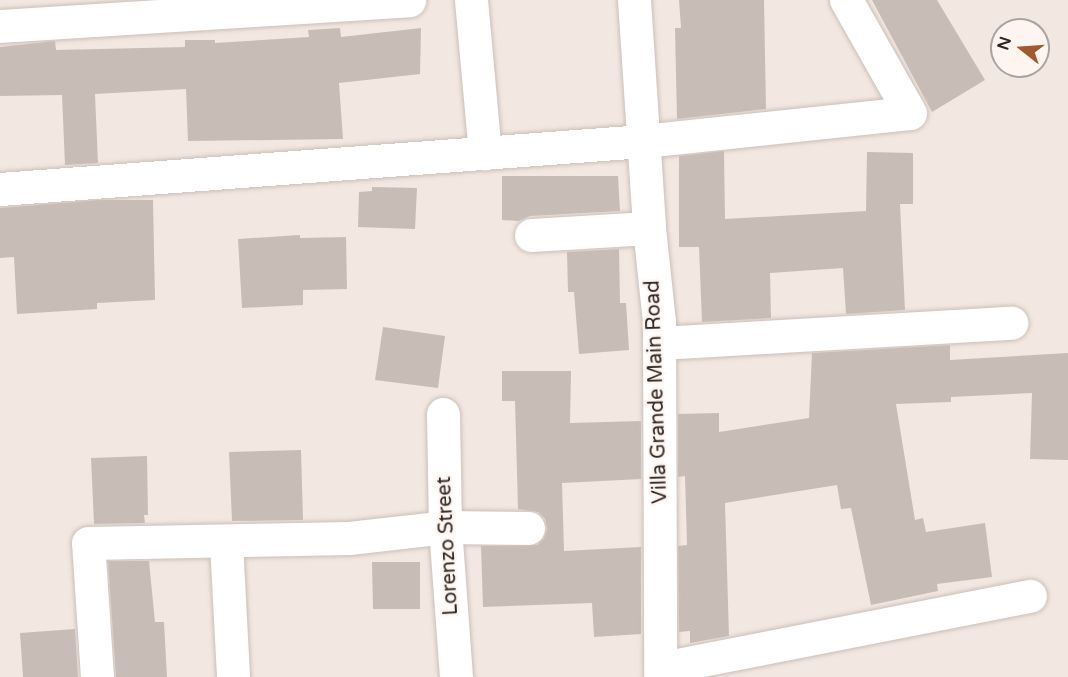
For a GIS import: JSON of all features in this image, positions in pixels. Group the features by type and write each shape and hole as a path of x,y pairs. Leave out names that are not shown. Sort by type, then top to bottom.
{"street":[{"path":"0,26 409,0"},
{"path":"471,0 485,153"},
{"name":"Villa Grande Main Road","path":"634,0 659,343 661,673"},
{"path":"0,189 643,141 910,113 846,0"},
{"path":"531,235 649,228"},
{"path":"659,343 1011,323"},
{"name":"Lorenzo Street","path":"444,414 445,527 456,677"},
{"path":"97,677 88,543 349,538 445,527 528,528"},
{"path":"226,542 233,677"},
{"path":"661,673 1030,596"}],"building":[{"path":"679,0 764,0 766,109 677,119 675,28 681,28"},
{"path":"872,0 937,0 985,80 932,112"},
{"path":"340,28 341,37 421,28 420,74 339,83 343,139 188,141 186,89 95,94 98,163 65,165 62,95 0,96 0,47 55,41 56,50 185,47 185,40 215,40 215,43 309,37 308,30"},
{"path":"724,151 725,219 866,211 867,152 913,153 913,204 900,204 905,310 846,314 843,268 770,273 771,318 702,322 699,247 679,247 679,156"},
{"path":"502,176 618,176 620,211 530,216 519,221 502,220"},
{"path":"372,187 417,188 415,229 358,227 359,192 372,191"},
{"path":"99,200 153,200 155,300 97,303 97,309 17,314 14,257 0,258 0,208"},
{"path":"300,235 300,238 346,237 347,289 303,290 303,305 242,308 238,239"},
{"path":"619,249 620,303 626,303 629,350 579,354 574,292 568,292 567,252"},
{"path":"383,327 445,336 438,388 375,380"},
{"path":"950,345 950,360 1068,353 1068,460 1030,459 1032,393 951,397 951,402 896,404 915,520 923,518 926,532 985,523 992,577 937,584 938,591 871,605 851,508 841,509 837,485 725,503 729,636 690,643 690,631 679,632 678,546 687,545 685,476 678,477 678,414 719,413 719,432 809,418 812,353"},
{"path":"502,371 571,371 570,423 641,421 641,479 562,483 564,551 641,547 641,634 594,637 592,603 483,607 481,546 537,545 544,538 547,529 545,519 538,512 518,509 515,401 502,401"},
{"path":"301,450 303,520 232,521 229,452"},
{"path":"147,456 148,515 144,515 145,523 94,524 91,458"},
{"path":"108,561 149,561 155,622 164,622 167,677 116,677"},
{"path":"372,562 420,562 420,609 373,609"},
{"path":"75,629 78,677 23,677 20,633"}]}
